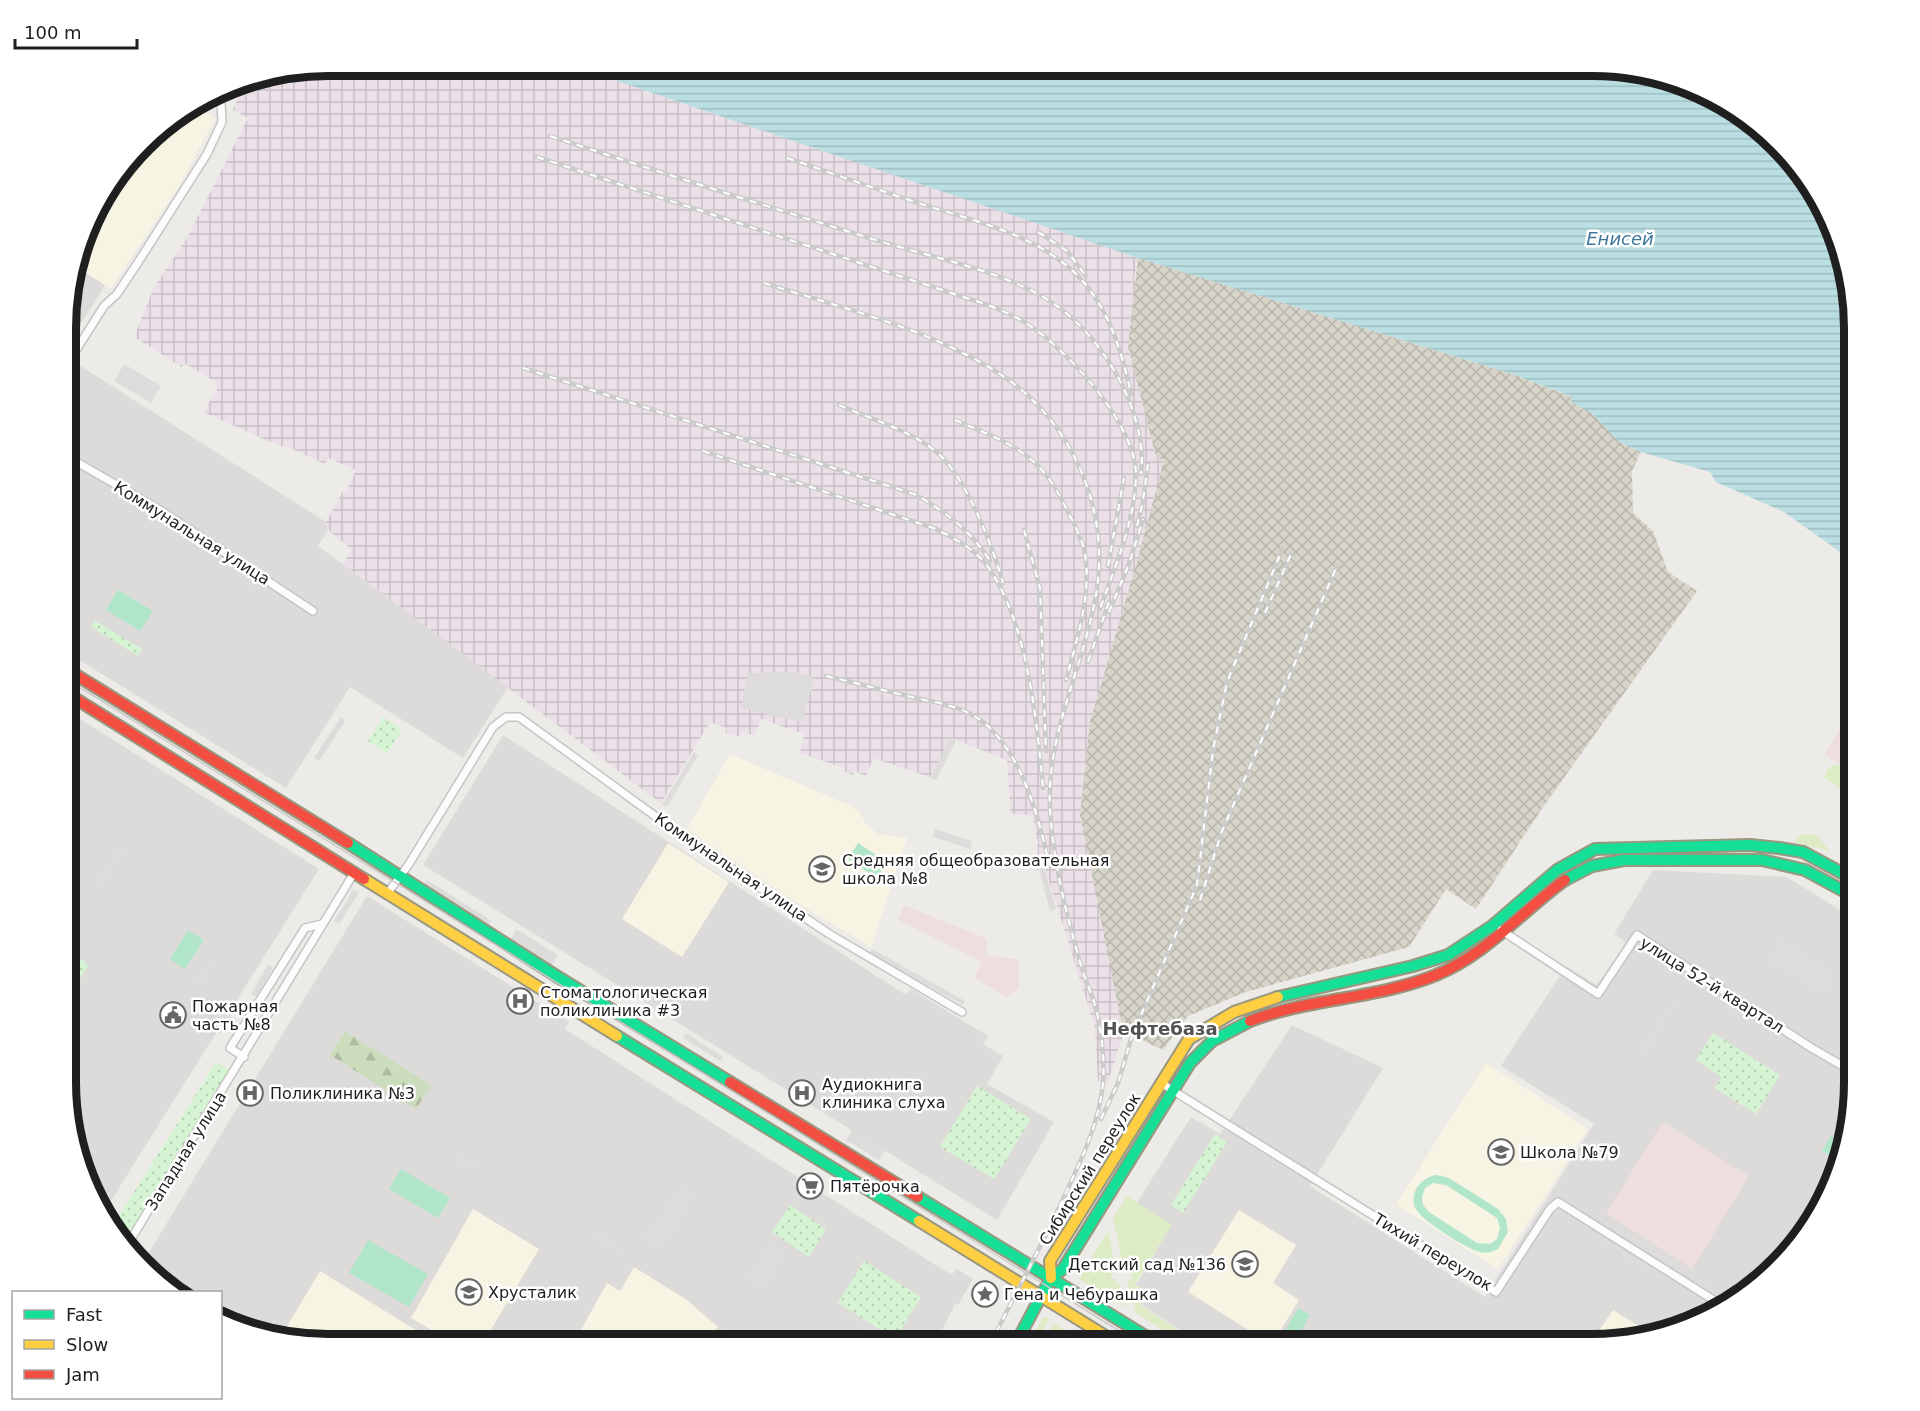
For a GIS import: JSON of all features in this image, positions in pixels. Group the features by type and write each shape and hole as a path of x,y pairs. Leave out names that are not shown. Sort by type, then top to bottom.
{"main road":[{"path":"76,675 283,801 399,877 722,1078 1142,1334"},
{"path":"76,697 387,894 1102,1334"},
{"path":"1630,846 1631,858"},
{"name":"Сибирский переулок","path":"1051,1278 1050,1261 1189,1039 1206,1026 1232,1012 1274,998 1429,962 1456,951 1549,874 1576,857 1596,849 1630,846 1779,848 1803,852 1844,874"},
{"path":"1778,862 1779,848"},
{"name":"Сибирский переулок","path":"1051,1278 1063,1269 1200,1050 1247,1023 1278,1012 1431,977 1465,961 1558,885 1581,870 1597,864 1631,858 1778,862 1814,873 1844,891"},
{"path":"1549,874 1558,885"},
{"path":"1021,1334 1051,1278"}],"street":[{"path":"76,350 104,306 127,279 207,154 222,122 220,101"},
{"name":"Коммунальная улица","path":"76,462 160,510 314,611"},
{"name":"Коммунальная улица","path":"399,877 493,727 506,717 519,717 637,804 777,900 831,935 962,1012"},
{"name":"Западная улица","path":"131,1239 354,873"},
{"path":"387,894 399,877"},
{"name":"Западная улица","path":"244,1057 230,1048 304,928 321,924"},
{"name":"улица 52-й квартал","path":"1501,930 1598,994 1637,935 1844,1067"},
{"path":"1161,1083 1173,1091"},
{"name":"Тихий переулок","path":"1173,1091 1496,1292 1550,1209 1558,1202 1716,1302"}],"shaded area":[{"path":"602,76 1138,258 1134,278 1164,460 1137,563 1090,722 1080,815 1123,1026 1122,1039 1107,1084 1098,1081 1095,1028 1045,868 1036,870 1038,842 1032,815 1011,814 1007,760 951,738 930,777 873,758 866,776 854,771 853,775 844,771 844,768 800,753 804,734 761,719 755,736 742,732 740,737 725,733 727,728 710,722 661,803 343,564 352,550 328,530 326,522 343,491 346,492 356,470 328,458 325,464 203,412 218,388 214,386 216,382 184,363 182,367 134,337 153,289 187,238 248,118 233,110 240,93 279,81 312,77"},
{"path":"203,110 215,119 178,188 111,288 83,271 102,217 128,175 150,150 175,128"},
{"path":"1138,258 1512,374 1572,397 1572,402 1593,414 1619,442 1641,452 1632,471 1633,513 1653,531 1668,572 1697,591 1541,810 1476,909 1446,889 1409,947 1246,992 1188,1016 1163,1050 1123,1031 1080,815 1090,722 1164,460 1156,457 1128,346"},
{"path":"83,271 105,285 76,331"},
{"path":"76,363 326,522 328,530 318,546 508,687 463,758 350,687 286,788 76,658"},
{"path":"124,364 161,386 151,403 114,381"},
{"path":"794,672 814,678 802,722 741,708 748,673"},
{"path":"76,717 319,869 108,1205 85,1148 77,1099"},
{"path":"341,717 345,721 319,761 314,758"},
{"path":"1844,721 1844,767 1825,755"},
{"path":"503,735 906,995 911,989 988,1036 983,1044 1003,1056 987,1084 1054,1122 997,1220 423,865"},
{"path":"951,738 956,741 936,780 930,777"},
{"path":"694,752 698,755 667,807 662,805"},
{"name":"Средняя общеобразовательная школа №8","path":"730,754 849,805 859,811 866,824 878,834 907,838 871,947 794,901 687,829"},
{"path":"935,829 972,841 970,849 933,837"},
{"path":"668,843 729,882 682,957 622,919"},
{"path":"120,848 125,851 99,889 94,885"},
{"path":"1044,867 1056,909 1050,911 1039,869"},
{"path":"1653,870 1787,877 1844,912 1844,1083 1835,1148 1818,1194 1801,1223 1770,1261 1745,1283 1703,1309 1673,1321 1641,1330 1608,1334 1187,1334 1141,1305 1148,1293 1136,1285 1156,1252 1120,1229 1191,1117 1220,1134 1292,1025 1383,1068 1310,1186 1485,1297 1594,1124 1501,1066 1566,966 1597,985 1626,942 1614,934"},
{"path":"427,880 492,921 489,925 424,885"},
{"path":"354,889 359,893 339,924 334,921"},
{"path":"367,896 569,1022 565,1029 934,1264 952,1275 956,1268 973,1279 958,1305 955,1304 940,1334 312,1334 263,1326 222,1311 222,1291 187,1291 146,1257"},
{"path":"904,905 987,939 986,955 1019,960 1019,988 1007,997 974,978 982,962 898,920"},
{"path":"516,929 558,955 552,965 511,939"},
{"path":"1780,939 1836,973 1823,994 1767,960"},
{"path":"872,949 965,1001 963,1005 870,953"},
{"path":"214,956 219,959 200,986 195,983"},
{"path":"268,965 273,968 256,997 251,994"},
{"path":"1673,999 1678,1002 1642,1058 1638,1055"},
{"path":"217,1008 231,1017 220,1034 206,1025"},
{"path":"686,1033 723,1057 720,1061 683,1038"},
{"name":"Школа №79","path":"1486,1063 1588,1129 1498,1269 1396,1204"},
{"path":"1663,1122 1749,1176 1692,1269 1606,1213"},
{"path":"852,1130 885,1150 879,1160 846,1140"},
{"path":"458,1155 480,1167 477,1172 455,1160"},
{"path":"679,1186 695,1197 659,1252 642,1241"},
{"name":"Хрусталик","path":"473,1209 539,1249 489,1334 438,1334 411,1318"},
{"name":"Детский сад №136","path":"1239,1210 1296,1245 1273,1283 1299,1300 1279,1334 1255,1334 1188,1292"},
{"path":"1613,1221 1716,1288 1712,1293 1609,1227"},
{"path":"598,1233 626,1251 622,1256 594,1238"},
{"path":"1601,1235 1656,1271 1653,1275 1598,1240"},
{"path":"771,1242 788,1254 763,1289 747,1277"},
{"path":"634,1267 687,1300 718,1327 714,1334 579,1334 607,1283 620,1291"},
{"path":"320,1271 423,1334 312,1334 284,1331"},
{"path":"1613,1310 1644,1329 1608,1334 1597,1334"},
{"path":"846,1311 877,1330 872,1334 842,1316"},
{"path":"721,1326 725,1334 716,1334"}],"green space":[{"path":"118,590 153,611 140,631 106,610"},
{"path":"95,621 142,649 138,656 91,627"},
{"path":"383,717 402,729 387,754 368,741"},
{"path":"1832,765 1844,767 1844,791 1825,778 1826,771"},
{"path":"1844,817 1844,832 1842,830 1840,823"},
{"path":"1811,834 1820,838 1829,851 1793,842 1802,835"},
{"path":"858,843 887,862 877,878 848,859"},
{"path":"188,930 204,940 185,969 170,959"},
{"path":"76,956 89,965 76,984"},
{"path":"345,1031 431,1085 416,1109 330,1055"},
{"path":"1713,1033 1780,1075 1756,1114 1715,1088 1721,1077 1696,1060"},
{"path":"216,1062 232,1071 127,1235 117,1219"},
{"path":"977,1086 1031,1119 994,1179 940,1147"},
{"path":"1215,1134 1227,1142 1183,1213 1171,1205"},
{"path":"1831,1136 1837,1140 1832,1157 1822,1151"},
{"path":"401,1169 450,1198 438,1218 389,1189"},
{"path":"1437,1175 1449,1178 1498,1209 1506,1219 1508,1232 1498,1249 1487,1253 1474,1250 1422,1217 1415,1206 1414,1194 1420,1183","holes":["1433,1183 1446,1185 1497,1218 1500,1227 1497,1239 1490,1244 1477,1243 1429,1212 1423,1205 1422,1197 1425,1188"]},
{"path":"1127,1196 1172,1225 1135,1284 1147,1293 1140,1305 1185,1334 1170,1334 1136,1313 1127,1282 1131,1279 1132,1272 1123,1265 1113,1218"},
{"path":"790,1205 826,1229 809,1257 772,1232"},
{"path":"1108,1231 1115,1267 1111,1277 1119,1284 1124,1307 1079,1279"},
{"path":"368,1240 428,1274 409,1307 349,1273"},
{"path":"864,1261 921,1297 898,1334 887,1334 838,1303"},
{"path":"1298,1308 1310,1315 1299,1334 1290,1334 1285,1331"},
{"path":"1044,1316 1049,1319 1041,1334 1034,1334"},
{"path":"1054,1323 1072,1334 1048,1334"}],"water":[{"name":"Енисей","path":"602,76 1592,76 1641,81 1673,90 1718,110 1745,128 1770,150 1792,175 1810,202 1830,247 1839,279 1844,328 1844,555 1784,512 1716,482 1710,472 1641,452 1619,442 1593,414 1572,402 1571,396 1512,374 1138,258"}],"tram line":[{"path":"76,685 1124,1334"}],"railway":[{"path":"550,136 901,248 973,268 1020,285 1042,296 1061,309 1094,341 1121,383 1138,429 1141,474"},
{"path":"537,157 988,305 1019,319 1045,337 1063,353 1098,392 1114,414 1126,436 1134,458 1136,478 1132,512 1100,609"},
{"path":"787,158 1006,231 1050,253 1086,285 1102,309 1120,351 1131,394"},
{"path":"1038,232 1067,251 1086,276"},
{"path":"764,283 915,332 945,344 1000,374 1026,394 1049,418 1068,444 1082,473 1092,504 1098,535 1099,568 1095,600 1059,729 1050,782 1050,809 1054,848 1065,906 1098,1018 1103,1050 1103,1083 1097,1114 1082,1157 996,1334"},
{"path":"523,368 914,494 957,523 983,550 990,561"},
{"path":"839,405 912,436 934,450 945,461 967,493 985,531 1003,583"},
{"path":"955,420 1002,441 1034,462 1054,487 1080,536 1087,569 1085,601 1066,680"},
{"path":"703,451 936,529 975,553 985,563 999,585 1020,640 1033,702 1043,788"},
{"path":"1137,526 1148,464"},
{"path":"1108,566 1124,478"},
{"path":"1109,612 1129,564 1143,519"},
{"path":"1024,530 1040,588 1046,751"},
{"path":"1101,1119 1118,1083 1132,1036 1197,885 1213,750 1227,682 1282,550"},
{"path":"1265,613 1291,554"},
{"path":"1200,900 1222,831 1337,566"},
{"path":"1088,662 1109,602"},
{"path":"826,676 950,706 969,713 986,725 1001,741 1024,780 1039,823 1049,864"}],"traffic: fast":[{"path":"348,843 558,977 730,1082"},
{"path":"1278,997 1413,966 1448,955 1492,926 1557,870 1595,849 1750,845 1803,852 1844,874"},
{"path":"1565,880 1592,866 1624,860 1762,860 1805,870 1844,891"},
{"path":"1041,1296 1051,1278 1063,1269 1190,1063 1212,1041 1250,1021"},
{"path":"617,1036 919,1221"},
{"path":"918,1197 1142,1334"},
{"path":"1021,1334 1041,1296"}],"traffic: slow":[{"path":"364,879 617,1036"},
{"path":"1051,1278 1050,1261 1189,1039 1234,1012 1278,997"},
{"path":"919,1221 1102,1334"}],"traffic: jam":[{"path":"76,675 348,843"},
{"path":"76,699 364,879"},
{"path":"1250,1021 1296,1007 1390,989 1436,975 1471,956 1565,880"},
{"path":"730,1082 918,1197"}],"place":[{"name":"Средняя общеобразовательная школа №8","path":"822,869"},
{"name":"Стоматологическая поликлиника #3","path":"520,1001"},
{"name":"Пожарная часть №8","path":"173,1015"},
{"name":"Поликлиника №3","path":"250,1093"},
{"name":"Аудиокнига клиника слуха","path":"802,1093"},
{"name":"Школа №79","path":"1501,1152"},
{"name":"Пятёрочка","path":"810,1186"},
{"name":"Детский сад №136","path":"1245,1264"},
{"name":"Хрусталик","path":"469,1292"},
{"name":"Гена и Чебурашка","path":"985,1294"}],"district":[{"name":"Нефтебаза","path":"1160,1028"}]}
